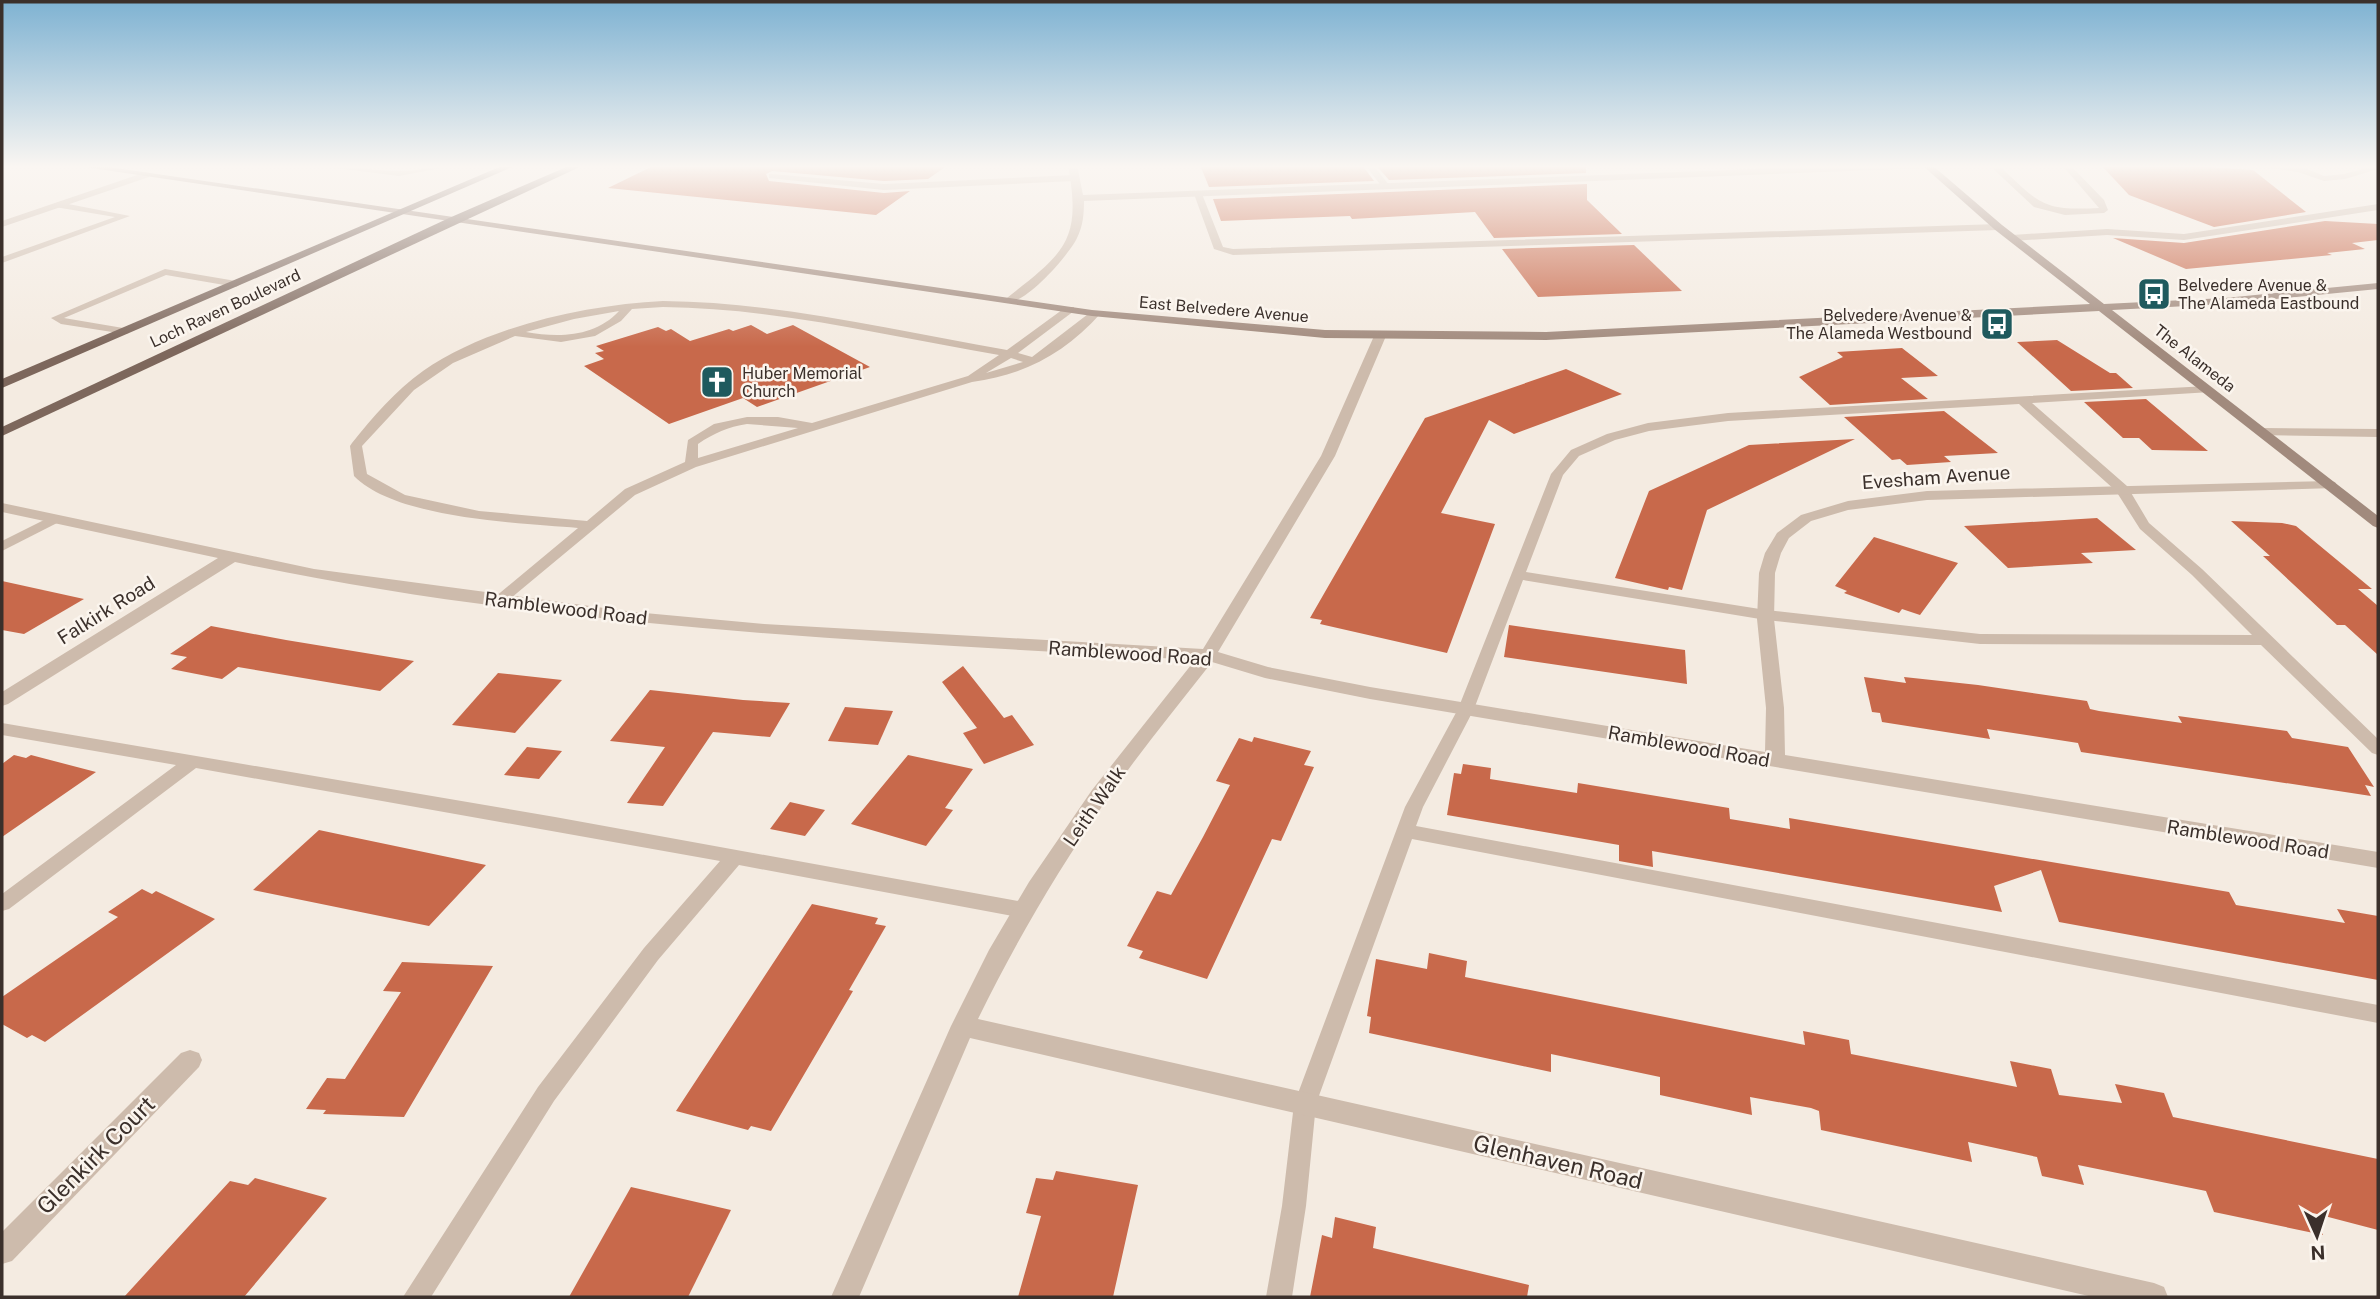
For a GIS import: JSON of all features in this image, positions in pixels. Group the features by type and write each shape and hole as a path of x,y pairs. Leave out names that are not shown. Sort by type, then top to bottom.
{"main road":[{"name":"Loch Raven Boulevard","path":"2,384 371,226"},
{"name":"Loch Raven Boulevard","path":"2,432 441,226"},
{"name":"East Belvedere Avenue","path":"492,226 1096,313 1244,328 1380,336 1546,336 2225,301 2378,286"},
{"name":"The Alameda","path":"1998,227 2378,523"}],"street":[{"path":"1011,300 1065,249 1077,226"},
{"name":"Leith Walk","path":"845,1297 962,1026 997,956 1099,795 1208,655 1328,456 1380,336"},
{"name":"Evesham Avenue","path":"1775,761 1775,709 1766,615 1767,583 1777,545 1797,523 1819,513 1881,500 1917,496 2330,485"},
{"name":"Ramblewood Road","path":"2,508 314,574 634,617 764,629 1208,655 1302,680 1466,709 2378,860"},
{"name":"Falkirk Road","path":"2,700 233,556"},
{"name":"Glenhaven Road","path":"962,1026 2154,1297"},
{"name":"Glenkirk Court","path":"2,1251 190,1059"}],"lane":[{"path":"2,260 99,226"},
{"path":"1210,226 1219,249 1233,252 1998,227"},
{"path":"2012,238 2107,232 2184,237 2258,226"},
{"path":"125,331 56,318 165,272 236,284"},
{"path":"590,525 479,515 401,498 361,476 356,446 379,414 424,374 482,344 558,320 628,307 662,304 729,307 816,317 1010,354 1036,362"},
{"path":"515,333 535,338 571,338 596,333 617,322 628,307"},
{"path":"971,379 1041,333 1070,309"},
{"path":"500,600 630,492 691,464 971,379 992,377 1036,362 1096,313"},
{"path":"1279,1297 1294,1206 1305,1104 1414,807 1466,709 1557,474 1575,453 1611,437 1648,427 1728,417 2207,390"},
{"path":"2021,400 2122,489 2129,508 2141,523 2189,565 2378,749"},
{"path":"691,464 692,443 705,431 732,422 770,418 811,427"},
{"path":"2261,432 2378,433"},
{"path":"2,547 54,519"},
{"path":"1517,575 1766,615 1980,639 2266,640"},
{"path":"2,729 735,856 1024,910"},
{"path":"2,904 192,762"},
{"path":"1405,831 2378,1014"},
{"path":"415,1297 545,1094 651,954 735,856"}],"building":[{"path":"1485,226 1613,226 1622,234 1494,238"},
{"path":"2295,226 2378,226 2378,240 2352,243 2365,249 2327,253 2332,255 2186,269 2113,238 2184,243"},
{"path":"1634,245 1682,291 1538,297 1502,249"},
{"name":"Huber Memorial Church","path":"751,325 767,334 793,325 870,367 757,407 743,398 669,424 584,366 604,359 595,353 604,351 596,346 658,327 666,331 671,329 690,341"},
{"path":"2057,340 2110,373 2116,373 2133,388 2071,391 2017,342"},
{"path":"1902,348 1938,376 1901,378 1928,399 1830,405 1799,377 1843,357 1837,352"},
{"path":"1566,369 1622,394 1514,434 1489,420 1441,513 1495,524 1447,653 1320,624 1322,620 1310,618 1425,418"},
{"path":"2146,399 2208,451 2152,450 2139,438 2123,438 2084,402"},
{"path":"1944,411 1998,453 1944,456 1951,462 1907,465 1900,459 1892,460 1844,417"},
{"path":"1855,439 1707,510 1682,590 1669,587 1668,590 1615,578 1649,491 1749,445"},
{"path":"2097,518 2136,550 2081,553 2093,563 2008,568 1964,526"},
{"path":"2231,521 2296,526 2372,589 2358,589 2378,606 2378,655 2345,625 2337,625 2263,556 2270,556"},
{"path":"1874,537 1958,563 1920,615 1902,609 1899,613 1844,593 1847,591 1835,586"},
{"path":"2,581 84,599 24,634 2,630"},
{"path":"1509,625 1685,650 1687,684 1504,657"},
{"path":"211,626 414,661 380,691 238,667 222,679 171,669 187,657 170,654"},
{"path":"963,666 1004,718 1012,715 1034,745 984,764 963,733 977,728 942,682"},
{"path":"498,673 562,680 515,733 452,725"},
{"path":"1864,677 1906,683 1904,677 1978,685 2087,701 2090,709 2099,711 2182,723 2178,716 2287,731 2292,738 2348,747 2374,787 2365,785 2371,796 2081,752 2078,743 1987,729 1990,739 1882,722 1880,713 1872,712"},
{"path":"650,690 790,703 770,737 713,732 663,806 627,803 665,747 610,741"},
{"path":"845,707 893,711 878,745 828,741"},
{"path":"1254,737 1311,751 1304,765 1314,767 1281,841 1272,839 1207,979 1139,958 1143,951 1127,946 1157,891 1171,895 1203,837 1230,785 1216,781 1239,738 1252,742"},
{"path":"527,747 562,751 539,779 504,775"},
{"path":"14,755 26,758 31,755 96,772 2,837 2,764"},
{"path":"908,755 973,769 945,808 953,810 926,846 851,824"},
{"path":"1463,764 1491,768 1490,779 1577,793 1578,783 1729,808 1730,819 1790,829 1789,818 2229,892 2236,905 2345,923 2337,909 2378,916 2378,980 2059,922 2041,870 1994,886 2002,912 1652,851 1653,867 1619,861 1619,845 1447,815 1454,773 1461,774"},
{"path":"790,802 825,810 805,836 770,829"},
{"path":"319,830 486,865 429,926 253,890"},
{"path":"142,889 152,894 156,891 215,919 45,1042 32,1035 27,1038 2,1024 2,997 118,917 108,912"},
{"path":"812,904 878,918 875,924 886,926 849,990 853,991 771,1131 751,1126 748,1130 676,1111"},
{"path":"1429,953 1467,961 1465,977 1805,1045 1803,1031 1849,1040 1851,1054 2017,1087 2010,1061 2051,1069 2059,1095 2122,1103 2115,1084 2164,1093 2173,1117 2378,1159 2378,1230 2313,1213 2323,1235 2214,1212 2206,1191 2078,1165 2084,1185 2042,1176 2037,1157 1968,1142 1972,1162 1821,1130 1819,1111 1811,1108 1750,1097 1752,1115 1660,1095 1660,1077 1551,1054 1551,1072 1369,1033 1371,1017 1367,1016 1376,959 1427,969"},
{"path":"402,962 493,966 404,1117 323,1114 326,1110 306,1109 327,1078 345,1079 401,992 383,991"},
{"path":"1056,1171 1138,1185 1113,1297 1018,1297 1041,1216 1026,1213 1036,1178 1053,1180"},
{"path":"255,1178 327,1198 244,1297 124,1297 230,1181 248,1185"},
{"path":"631,1187 731,1210 688,1297 569,1297"},
{"path":"1335,1217 1376,1227 1373,1248 1529,1285 1527,1297 1310,1297 1322,1235 1332,1238"}],"place":[{"name":"Belvedere Avenue & The Alameda Eastbound","path":"2154,294"},
{"name":"Belvedere Avenue & The Alameda Westbound","path":"1997,324"},
{"name":"Huber Memorial Church","path":"717,382"}]}
